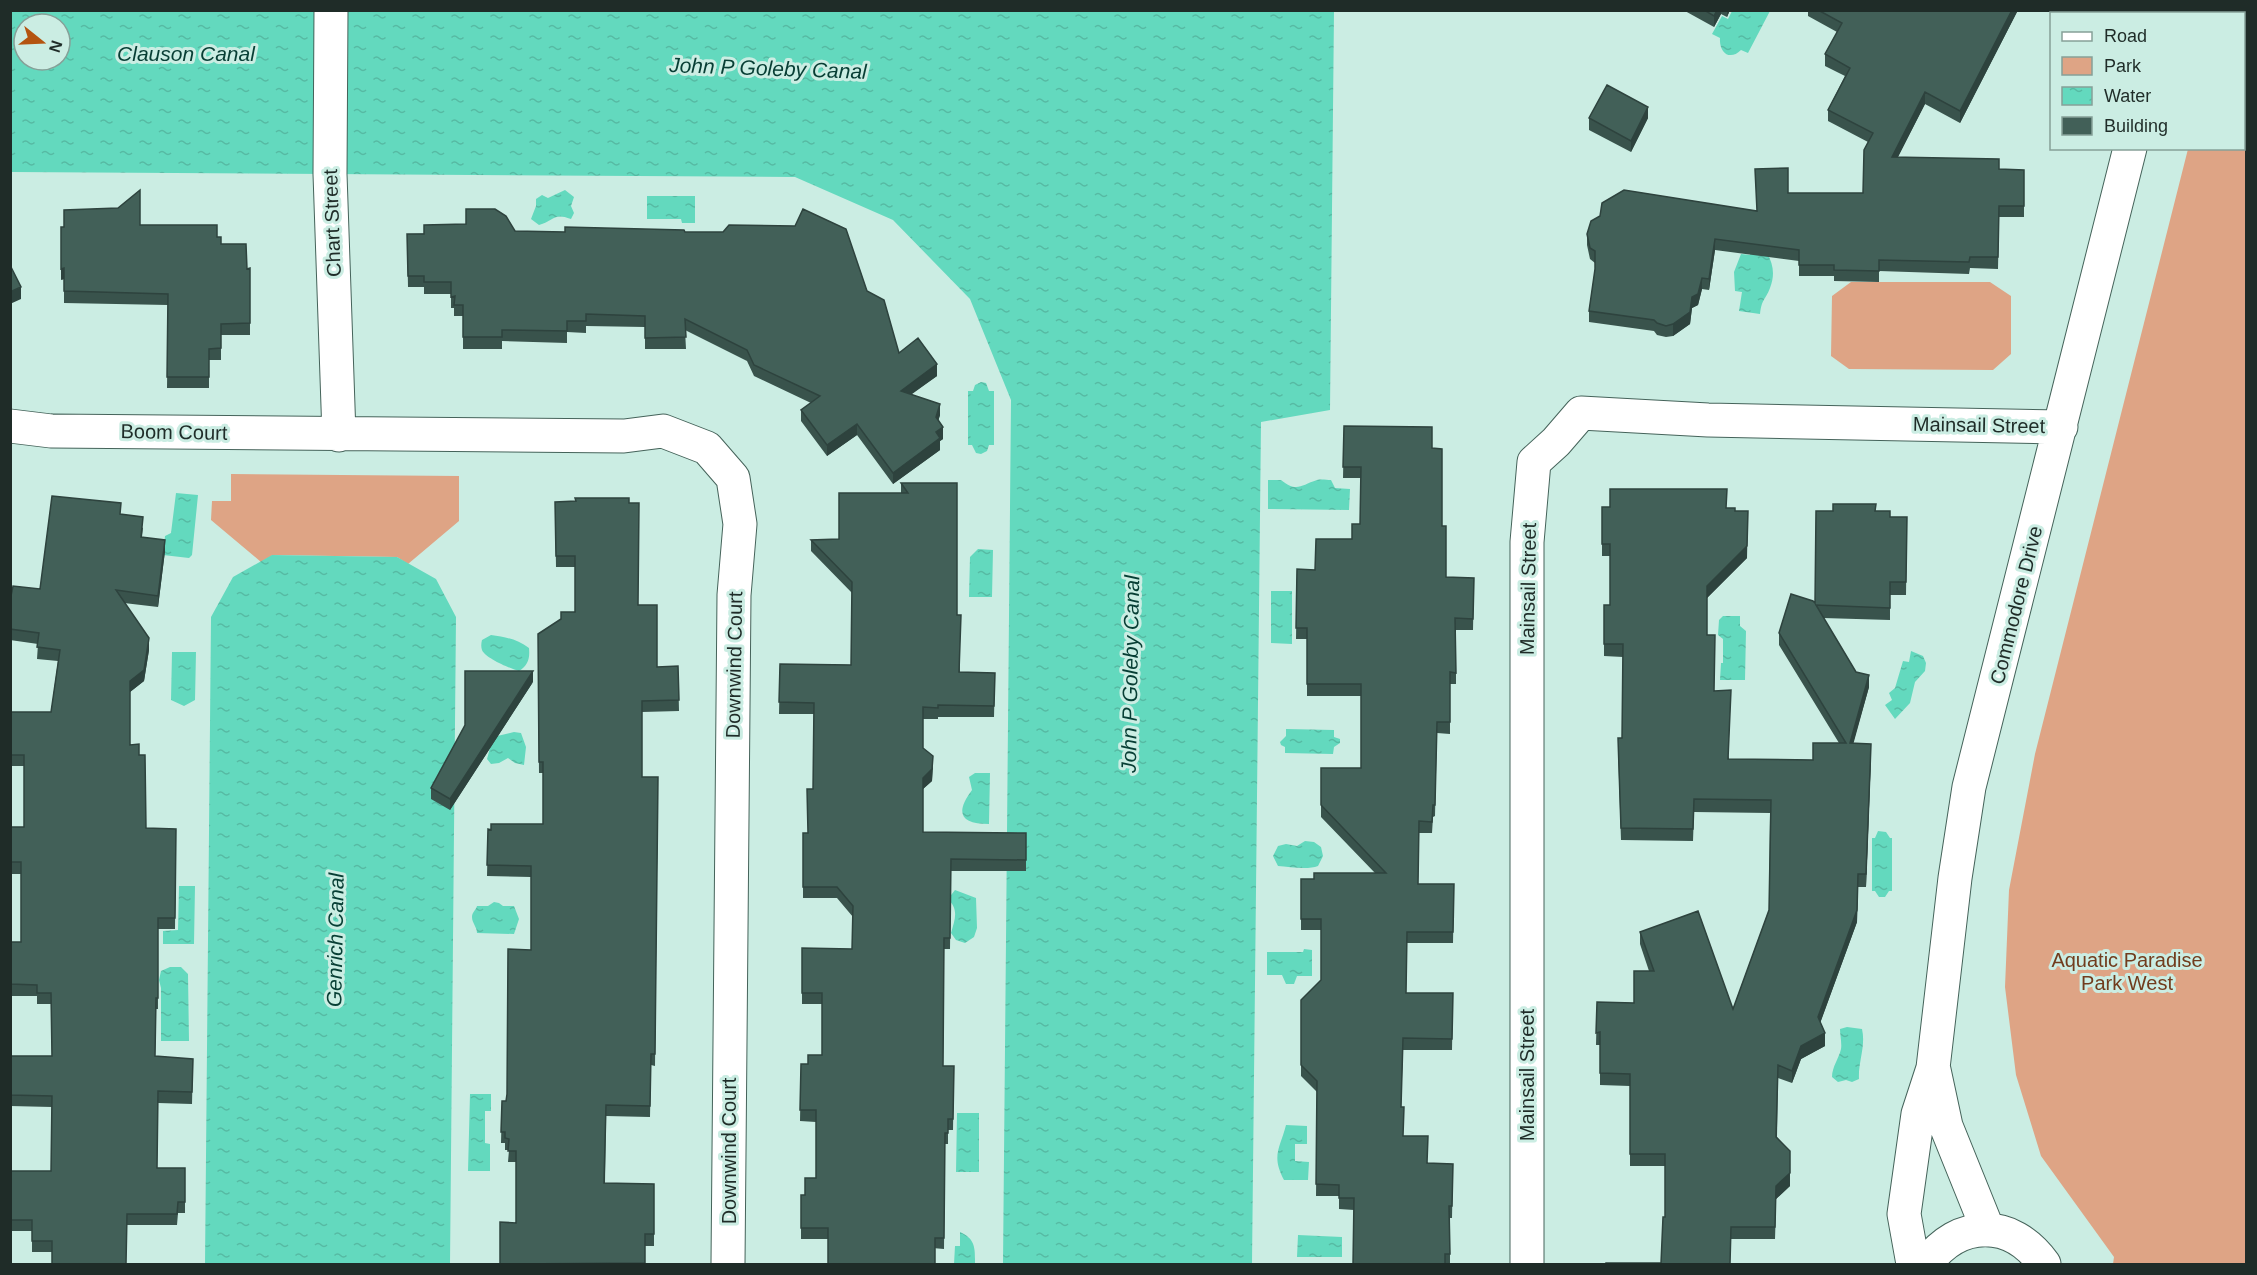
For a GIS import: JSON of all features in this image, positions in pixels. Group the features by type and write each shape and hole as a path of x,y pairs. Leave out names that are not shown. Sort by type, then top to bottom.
{"street":[{"name":"Chart Street","path":"331,10 331,212 339,435"},
{"name":"Commodore Drive","path":"1914,1264 1904,1214 1918,1114 1933,1068 1955,878 1969,787 2130,150"},
{"name":"Mainsail Street","path":"1527,1264 1527,542 1534,462 1556,442 1581,412 1708,420 2061,426"},
{"name":"Boom Court","path":"10,426 51,431 339,435"},
{"name":"Downwind Court","path":"339,435 624,436 663,431 707,448 734,478 740,525 734,595 728,1264"},
{"name":"Commodore Drive","path":"1933,1068 1946,1126 1988,1230"},
{"path":"1926,1264 1936,1251 1951,1239 1969,1232 1988,1230 2015,1237 2034,1250 2044,1264"}],"green space":[{"name":"Aquatic Paradise Park West","path":"2246,11 2246,1264 2113,1264 2114,1257 2041,1156 2016,1075 2005,987 2009,890 2035,754 2188,150 2245,150 2245,12 2222,12"},
{"path":"1851,282 1990,282 2011,296 2011,354 1993,370 1849,369 1831,356 1832,296"},
{"path":"231,474 459,476 459,521 408,564 397,557 273,555 261,562 211,520 212,501 231,501"}],"water":[{"path":"10,11 1334,11 1330,410 1261,422 1252,1264 1003,1264 1011,400 970,299 893,220 795,177 11,172"},
{"path":"1732,11 1770,11 1748,53 1741,50 1733,55 1726,54 1721,48 1720,38 1712,34 1722,16 1728,19"},
{"path":"565,190 574,197 571,206 574,213 571,219 561,216 539,225 531,219 536,199 542,195 548,198"},
{"path":"647,196 695,196 695,223 682,223 681,219 647,219"},
{"path":"1753,233 1770,259 1773,272 1770,288 1760,314 1739,311 1742,292 1735,291 1734,272 1741,254 1750,255"},
{"path":"981,382 986,383 989,391 994,391 994,445 989,445 987,451 981,454 976,453 972,445 968,445 968,391 973,391 975,385"},
{"path":"1268,480 1281,480 1295,487 1317,480 1331,480 1335,488 1350,489 1349,510 1268,509"},
{"path":"176,493 198,495 192,555 189,558 163,555 165,536 171,533"},
{"path":"978,549 993,550 992,597 969,597 970,557"},
{"name":"Genrich Canal","path":"272,555 397,557 436,579 456,617 450,1264 205,1264 211,617 233,577"},
{"path":"1271,591 1292,591 1292,644 1271,643"},
{"path":"1723,616 1740,616 1740,626 1746,631 1745,680 1720,680 1723,639 1718,635 1719,620"},
{"path":"491,635 515,640 529,648 529,659 519,671 499,663 484,653 481,648 482,640"},
{"path":"1911,651 1923,656 1926,663 1925,671 1915,682 1910,703 1895,719 1885,705 1892,700 1889,693 1895,688 1903,661 1909,662"},
{"path":"172,652 196,652 195,700 184,706 171,700"},
{"path":"1286,729 1334,730 1334,737 1340,739 1340,743 1334,747 1333,754 1285,753 1285,747 1280,742 1286,736"},
{"path":"514,732 521,733 526,747 524,765 508,758 491,764 487,759 493,737"},
{"path":"975,773 990,773 989,824 972,822 963,816 963,805 972,790 969,777"},
{"path":"1878,831 1886,832 1892,838 1892,891 1889,891 1885,897 1879,897 1875,891 1872,891 1872,838 1875,838"},
{"path":"1305,841 1314,842 1321,847 1323,856 1318,866 1304,868 1278,866 1273,856 1278,846 1286,844 1297,846"},
{"path":"179,886 195,886 194,944 163,944 163,931 178,930"},
{"path":"955,890 976,898 977,928 974,937 965,943 956,940 951,933 955,911 948,899"},
{"path":"494,902 503,906 514,906 519,919 514,934 477,933 472,919 473,912 477,906 488,906"},
{"path":"1304,949 1312,950 1312,976 1297,976 1294,984 1286,984 1282,975 1267,975 1267,952 1303,952"},
{"path":"170,967 181,967 188,974 189,1041 161,1041 159,980 161,971"},
{"path":"1847,1027 1862,1029 1859,1079 1852,1082 1846,1080 1838,1082 1832,1077 1832,1073 1841,1049 1840,1029"},
{"path":"470,1094 491,1094 491,1111 485,1111 485,1143 490,1144 490,1171 468,1171"},
{"path":"957,1113 979,1113 979,1172 956,1172"},
{"path":"1286,1125 1307,1126 1307,1144 1295,1144 1295,1161 1309,1162 1308,1180 1284,1180 1280,1171 1277,1158"},
{"path":"960,1232 972,1241 975,1264 954,1264 955,1246 960,1246"},
{"path":"1298,1235 1342,1237 1342,1257 1297,1257"}],"building":[{"path":"1704,10 1717,10 1714,16"},
{"path":"1818,10 2012,10 1960,111 1925,92 1892,157 1999,159 1999,169 2024,170 2024,206 1999,206 1998,257 1970,257 1969,262 1879,260 1879,271 1834,270 1834,265 1799,265 1799,250 1715,239 1709,279 1702,278 1698,294 1692,297 1690,312 1673,324 1666,326 1654,320 1589,311 1595,251 1590,248 1587,234 1591,221 1600,216 1602,203 1624,190 1757,211 1755,169 1788,168 1788,193 1863,193 1864,150 1873,133 1828,110 1850,68 1825,54 1842,23"},
{"path":"1607,85 1648,107 1631,141 1589,118"},
{"path":"140,190 140,225 217,225 217,237 221,237 221,244 246,244 247,269 250,268 250,323 221,324 221,348 209,349 209,377 167,377 168,294 64,291 64,268 61,269 61,227 64,227 64,210 118,208"},
{"path":"466,209 495,209 506,216 515,231 565,232 565,227 723,232 729,225 795,226 803,209 846,229 867,291 884,300 899,353 918,338 937,364 901,391 940,404 936,417 943,427 936,432 940,438 893,473 857,424 827,445 801,410 820,396 754,365 747,350 685,319 686,337 645,338 645,316 586,314 586,321 567,321 567,331 502,330 502,337 463,337 463,305 454,305 455,296 451,297 451,282 424,282 424,276 408,276 407,234 424,234 424,225 466,224"},
{"path":"10,265 21,287 10,292"},
{"path":"1344,426 1432,427 1432,448 1442,449 1442,526 1446,526 1446,577 1474,578 1473,619 1455,618 1456,673 1450,672 1450,722 1437,722 1435,805 1433,805 1432,822 1419,821 1418,884 1454,884 1453,932 1407,932 1406,993 1453,993 1452,1039 1403,1038 1401,1107 1404,1107 1403,1136 1428,1136 1427,1163 1453,1164 1452,1206 1449,1206 1450,1254 1445,1254 1445,1264 1353,1264 1354,1198 1339,1198 1339,1185 1316,1184 1317,1081 1301,1065 1301,1000 1321,980 1321,919 1301,919 1301,879 1314,879 1314,873 1386,873 1321,805 1321,768 1361,768 1361,684 1307,684 1307,628 1296,628 1297,569 1315,570 1316,539 1352,539 1352,524 1360,524 1361,467 1343,467"},
{"path":"901,483 957,483 957,615 961,615 959,672 995,673 994,706 923,707 923,748 933,756 932,769 923,778 923,832 1026,833 1026,860 951,859 950,938 944,938 943,1066 954,1066 953,1119 948,1119 948,1133 945,1133 944,1238 935,1238 935,1264 828,1264 828,1228 801,1228 801,1195 805,1195 805,1178 816,1178 816,1110 800,1110 801,1064 808,1064 808,1055 822,1055 822,993 802,993 802,948 852,949 853,906 837,887 803,887 803,833 808,833 807,789 813,789 814,703 779,702 780,664 851,665 852,582 811,540 839,539 839,493 908,493"},
{"path":"1610,489 1727,489 1726,508 1748,511 1747,546 1707,586 1707,635 1715,635 1714,691 1731,690 1728,759 1813,760 1813,743 1846,743 1779,633 1791,594 1815,603 1816,511 1833,511 1833,504 1876,504 1875,511 1890,511 1890,517 1907,517 1906,582 1890,582 1890,608 1816,605 1856,672 1869,675 1850,743 1871,744 1866,874 1858,874 1857,910 1818,1017 1825,1033 1801,1046 1792,1071 1778,1065 1776,1137 1790,1151 1790,1173 1776,1186 1775,1227 1731,1227 1730,1264 1606,1264 1661,1263 1663,1217 1665,1217 1665,1154 1630,1154 1630,1074 1600,1073 1600,1032 1596,1033 1597,1002 1634,1003 1634,971 1654,971 1640,932 1698,911 1733,1009 1769,910 1771,800 1694,799 1693,829 1621,828 1618,738 1622,738 1623,644 1604,644 1604,605 1610,605 1610,544 1602,544 1602,507 1610,507"},
{"path":"52,496 121,503 120,514 143,517 141,537 165,540 158,596 116,590 149,638 144,670 130,681 130,745 139,744 139,755 145,755 146,828 176,829 175,918 158,918 155,1056 193,1059 192,1092 158,1091 157,1168 185,1168 185,1202 178,1202 177,1214 127,1214 126,1264 52,1264 52,1241 32,1241 32,1220 10,1220 10,1171 51,1171 52,1096 10,1095 10,1056 52,1056 51,993 37,993 37,985 10,984 10,942 21,942 21,862 10,862 10,827 24,827 24,755 10,755 10,712 51,712 60,650 37,647 39,633 10,629 10,601 13,586 40,589"},
{"path":"575,498 629,498 629,503 639,503 638,605 657,605 657,667 678,666 679,700 642,701 642,777 658,777 655,1054 651,1054 650,1106 606,1105 604,1183 654,1184 654,1234 645,1234 645,1263 500,1264 500,1222 516,1223 516,1151 508,1151 509,1139 505,1138 505,1132 501,1132 502,1101 506,1101 507,1094 508,949 531,950 531,866 487,865 488,829 491,830 491,824 543,824 543,762 539,762 538,634 561,619 561,612 575,612 575,556 556,556 555,502 576,501"},
{"path":"465,671 533,671 450,799 431,788 465,725"}],"water label":[{"name":"Clauson Canal","path":"186,53"},
{"name":"John P Goleby Canal","path":"768,68"},
{"name":"John P Goleby Canal","path":"1130,674"}]}
